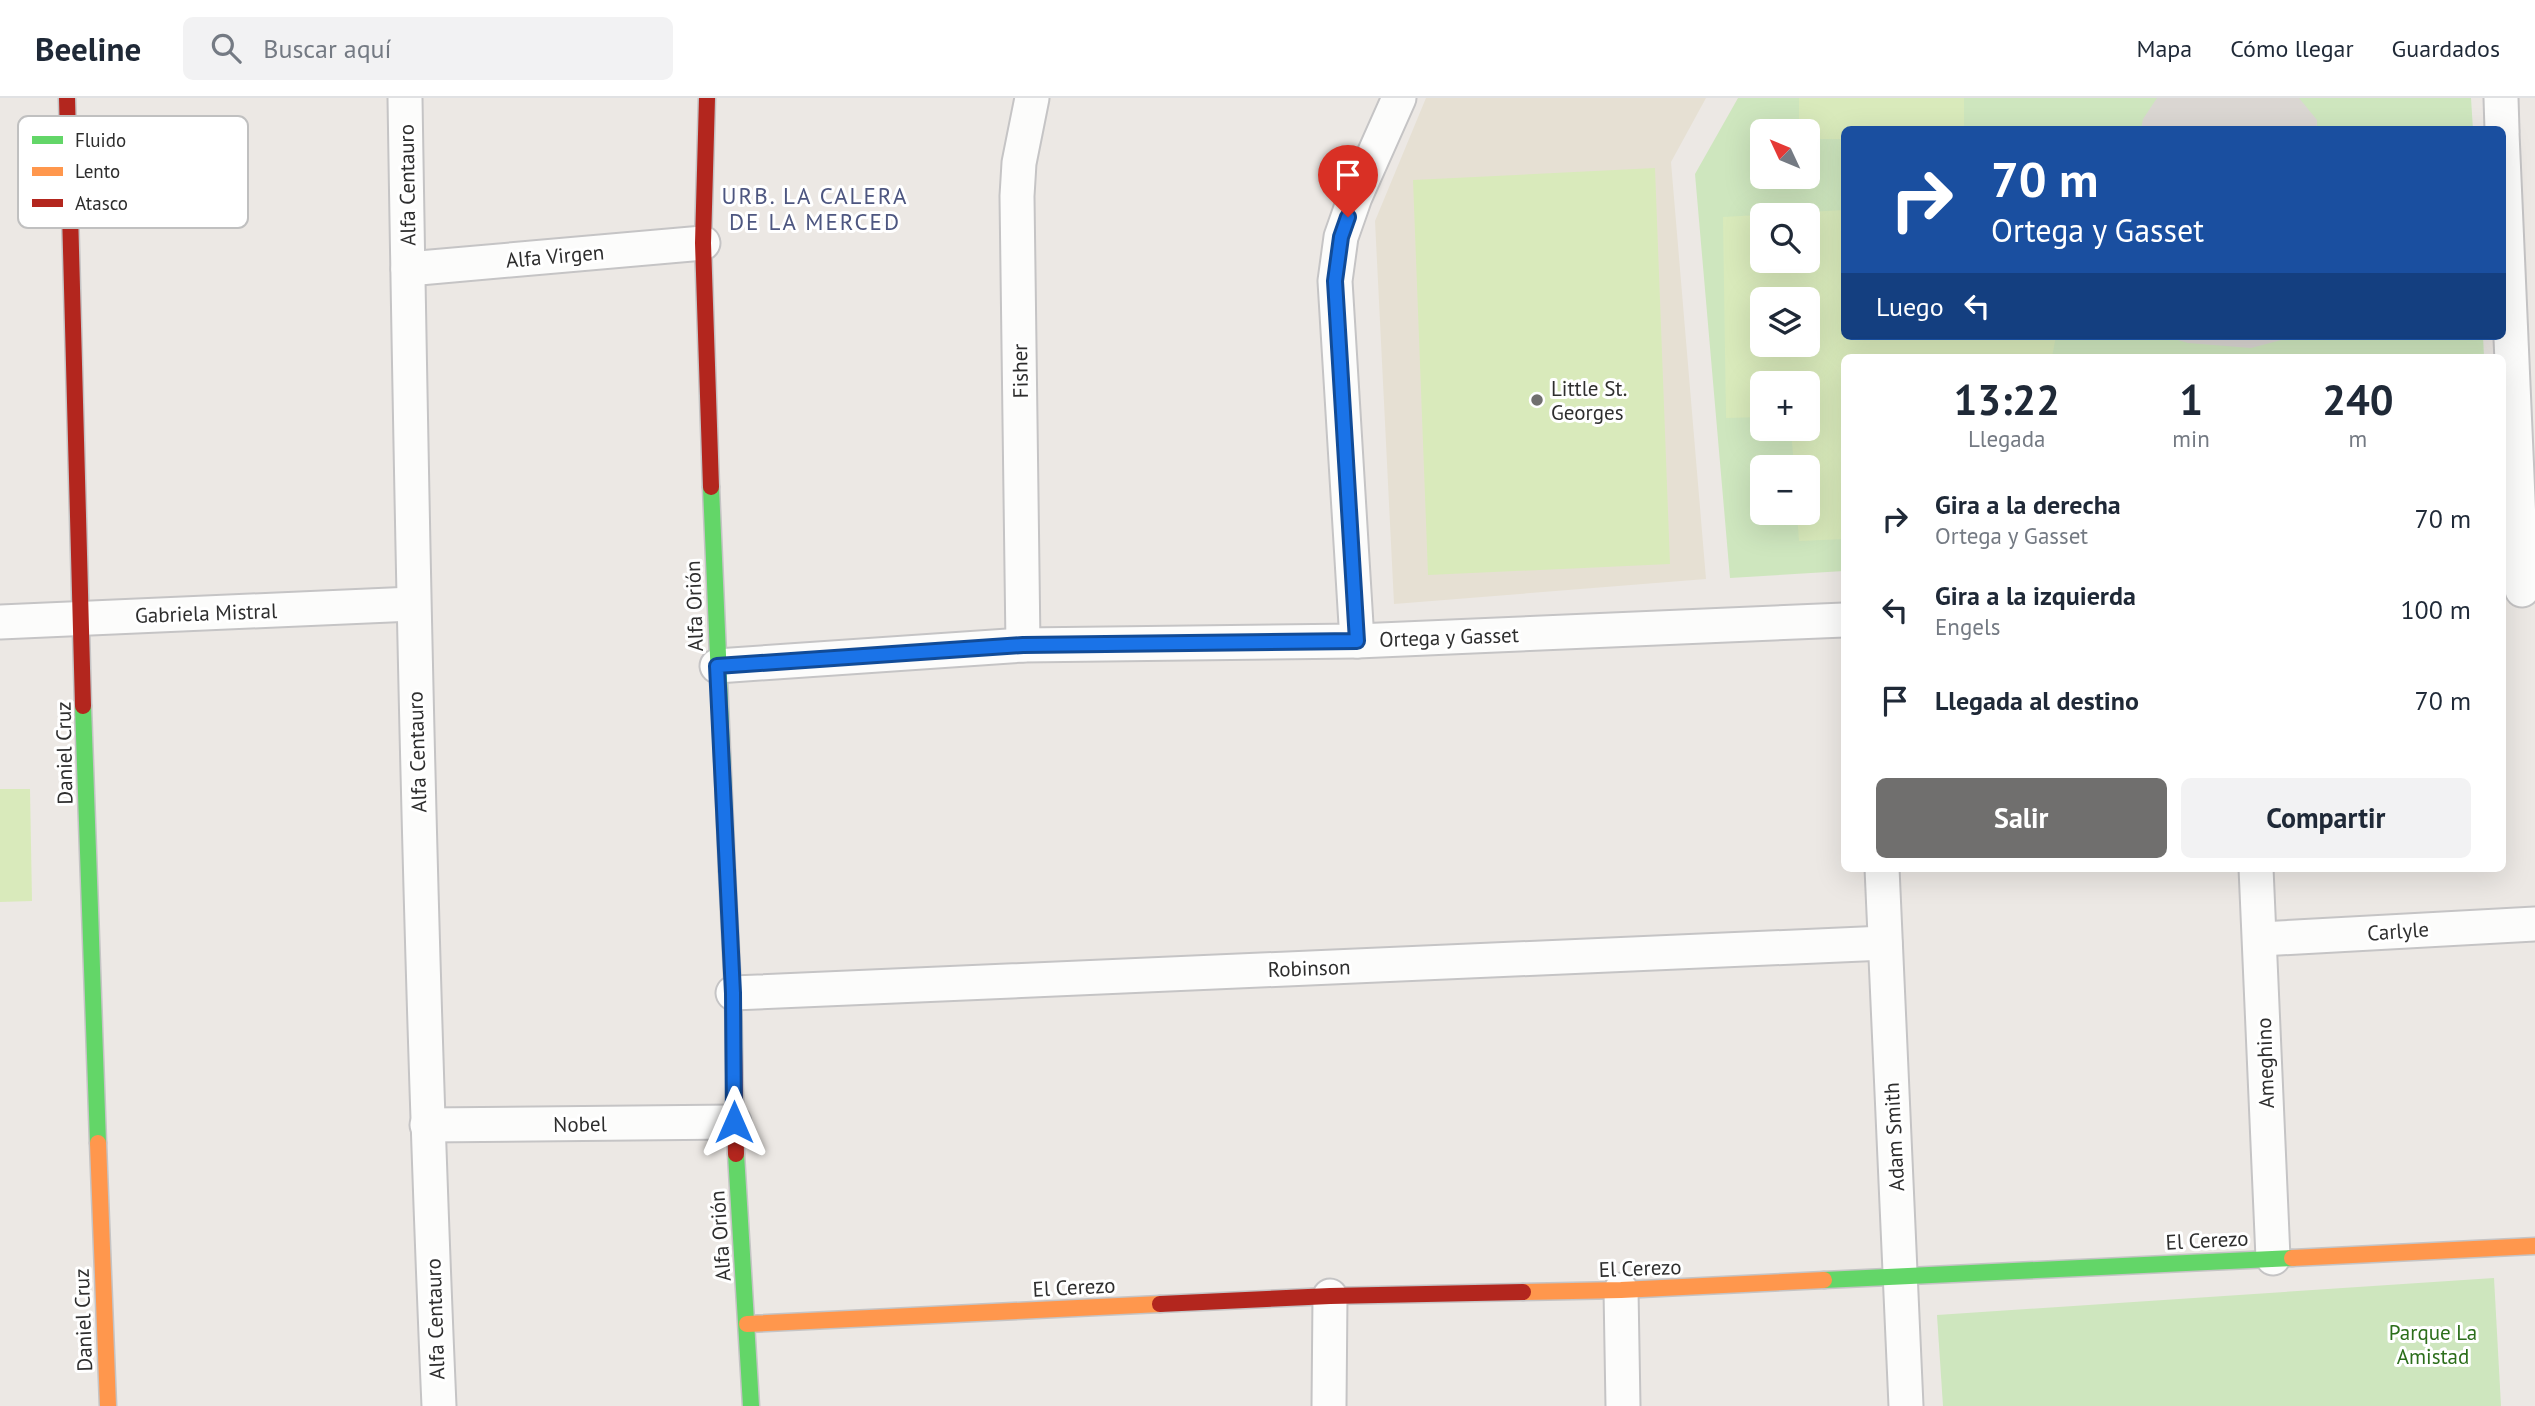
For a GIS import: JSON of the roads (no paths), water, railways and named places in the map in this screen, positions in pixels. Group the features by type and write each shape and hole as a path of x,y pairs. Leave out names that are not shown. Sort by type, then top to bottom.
{"street":[{"name":"Daniel Cruz","path":"67,98 68,116"},
{"name":"Alfa Centauro","path":"405,98 413,604 427,1125 439,1406"},
{"name":"Alfa Orión","path":"707,98 703,243 717,666 733,993 734,1122 751,1406"},
{"name":"Fisher","path":"1023,645 1017,196 1019,163 1032,98"},
{"path":"1357,641 1335,281 1341,237 1355,197 1399,98"},
{"path":"2501,98 2502,126"},
{"path":"2506,149 2521,212 2520,590"},
{"name":"Daniel Cruz","path":"71,228 89,922 108,1406"},
{"name":"Alfa Virgen","path":"408,269 703,243"},
{"name":"Gabriela Mistral","path":"0,622 413,604"},
{"name":"Ortega y Gasset","path":"717,666 1023,645 1357,641 1841,620"},
{"name":"Adam Smith","path":"1882,872 1906,1406"},
{"name":"Ameghino","path":"2256,872 2273,1258"},
{"name":"Carlyle","path":"2261,939 2535,923"},
{"name":"Robinson","path":"733,993 1885,943"},
{"name":"Nobel","path":"427,1125 734,1122"},
{"name":"El Cerezo","path":"747,1324 1330,1296 1621,1290 2535,1246"},
{"path":"1621,1290 1623,1406"},
{"path":"1329,1406 1330,1296"}],"place":[{"name":"Little St. Georges","path":"1537,400"}],"district":[{"name":"URB. LA CALERA DE LA MERCED","path":"815,208"}],"park label":[{"name":"Parque La Amistad","path":"2433,1344"}]}
